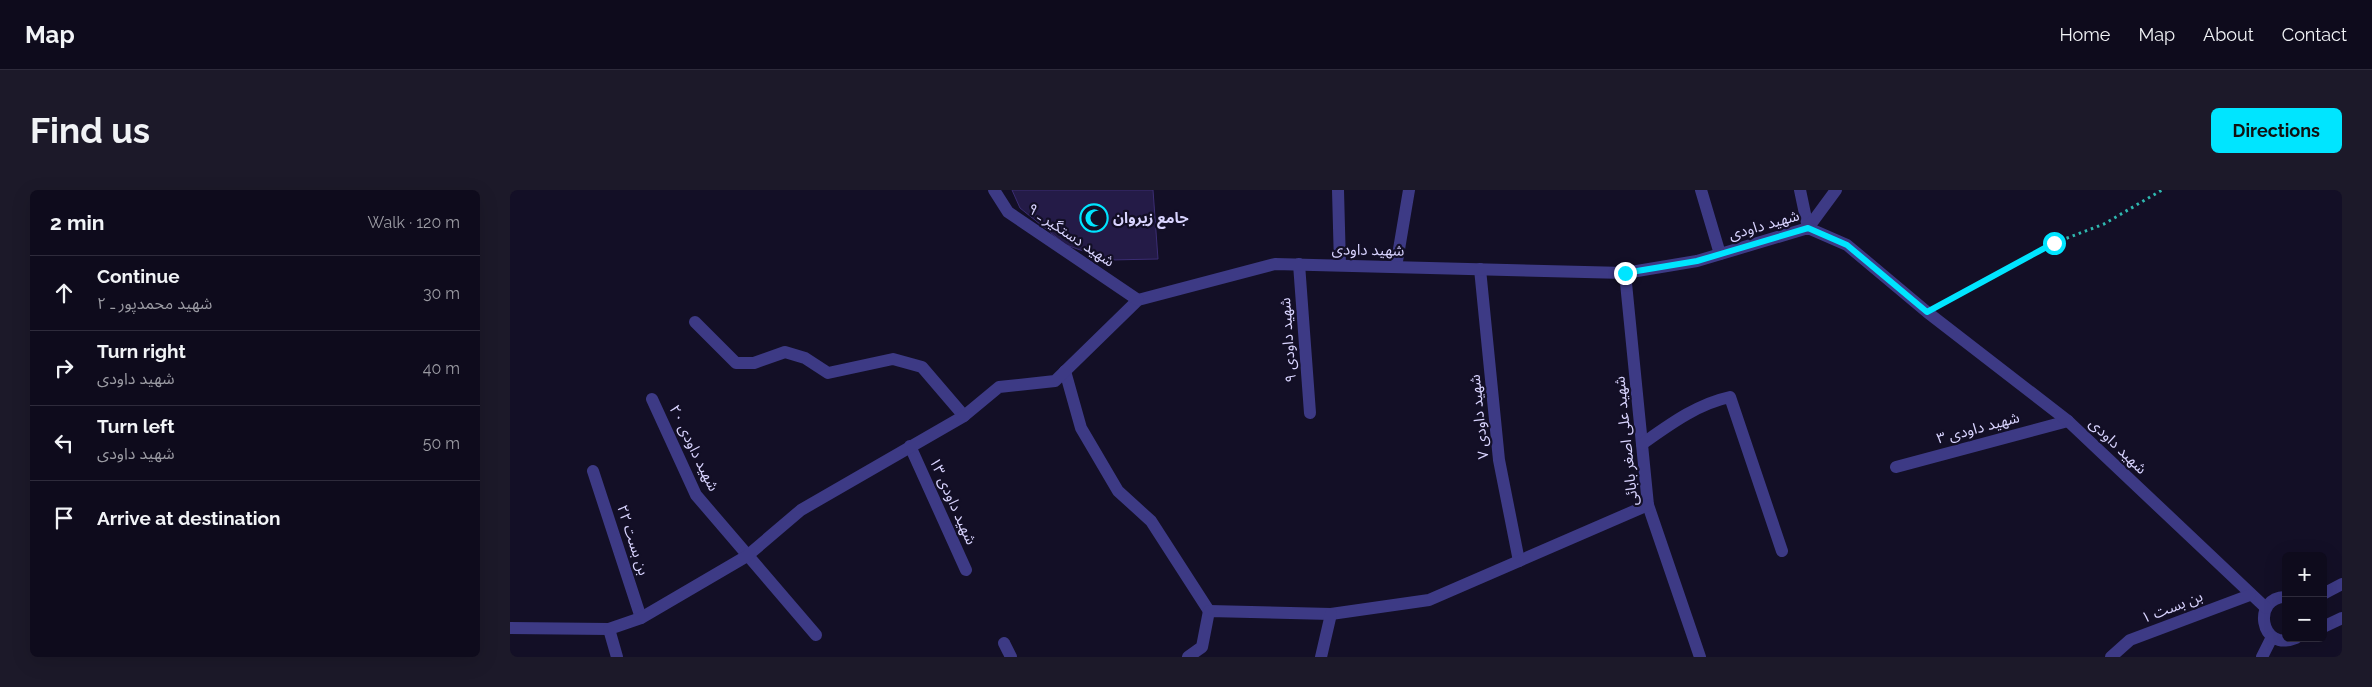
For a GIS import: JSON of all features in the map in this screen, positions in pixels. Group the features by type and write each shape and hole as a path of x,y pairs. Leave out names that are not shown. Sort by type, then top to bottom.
{"street":[{"name":"شهید دستگیر ـ ۹","path":"994,190 1008,212 1138,300"},
{"path":"1338,190 1340,266"},
{"path":"1396,267 1409,190"},
{"path":"1701,190 1720,254"},
{"path":"1800,190 1808,228"},
{"path":"1808,228 1836,190"},
{"name":"شهید داودی","path":"1138,300 1275,264 1625,273 1697,261 1808,228 1847,245 1927,312 2068,421 2250,595 2266,608"},
{"name":"شهید داودی ۹","path":"1299,264 1310,413"},
{"name":"شهید داودی ۷","path":"1480,269 1499,460 1519,560"},
{"name":"شهید علی اصغر بابائی","path":"1625,273 1648,504 1700,657"},
{"path":"510,628 609,629 641,618 748,556 801,510 964,416 999,386 1055,381 1138,300"},
{"path":"695,322 736,363 754,363 785,352 805,358 828,373 893,359 922,367 964,416"},
{"path":"1065,371 1081,428 1118,490 1150,521 1210,612 1202,647 1188,657"},
{"path":"1642,444 1674,422 1712,401 1730,397 1782,552"},
{"name":"شهید داودی ۲۰","path":"652,399 696,495 816,635"},
{"name":"شهید داودی ۳","path":"1896,467 2068,421"},
{"name":"شهید داودی ۱۳","path":"910,446 966,570"},
{"name":"بن بست ۲۲","path":"593,472 641,618"},
{"path":"1210,612 1331,614 1429,600 1648,504"},
{"path":"2327,592 2342,584"},
{"name":"بن بست ۱","path":"2111,657 2130,640 2250,595"},
{"path":"2282,598 2273,600 2266,608 2263,619 2265,629 2272,637 2282,641"},
{"path":"1321,657 1331,614"},
{"path":"2327,625 2342,618"},
{"path":"609,629 617,657"},
{"path":"2262,657 2272,637"},
{"path":"1004,643 1010,657"}],"path":[{"path":"1927,312 2054,243 2104,224 2162,190"}],"building":[{"name":"جامع زیروان","path":"1012,190 1153,190 1158,259 1109,260 1066,245 1020,208"}],"place":[{"name":"جامع زیروان","path":"1094,218"}],"route":[{"path":"1625,273 1697,261 1808,228 1847,245 1927,312 2054,243"}]}
